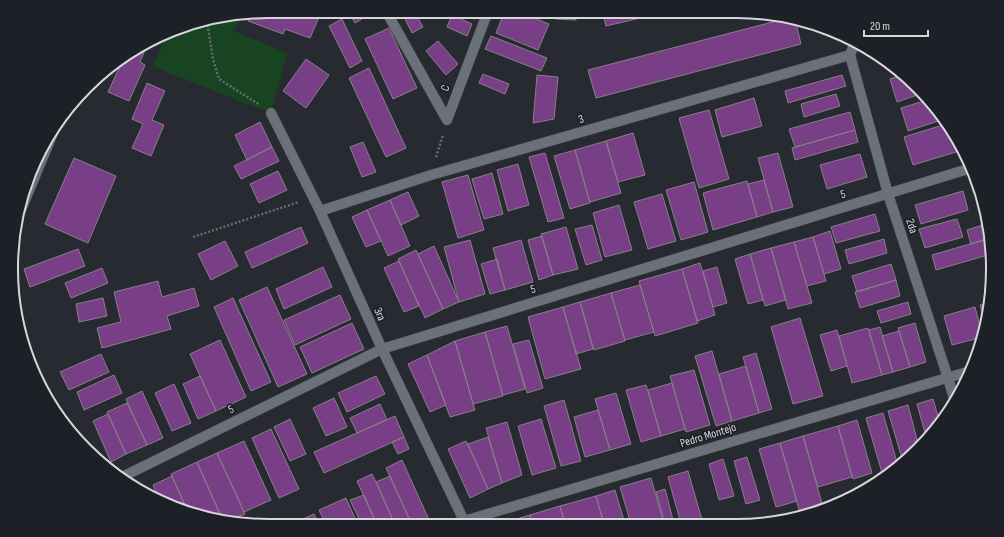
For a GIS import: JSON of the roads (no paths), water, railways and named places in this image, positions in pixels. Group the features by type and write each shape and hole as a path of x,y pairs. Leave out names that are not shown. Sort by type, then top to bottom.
{"street":[{"name":"C","path":"390,18 447,120 485,18"},
{"path":"850,55 853,48"},
{"name":"3","path":"320,211 431,175 850,55"},
{"name":"2da","path":"850,55 888,194 952,393"},
{"name":"3ra","path":"271,113 320,211 460,519"},
{"name":"5","path":"126,475 382,349 965,170"},
{"name":"Pedro Montejo","path":"479,519 963,373"}]}
